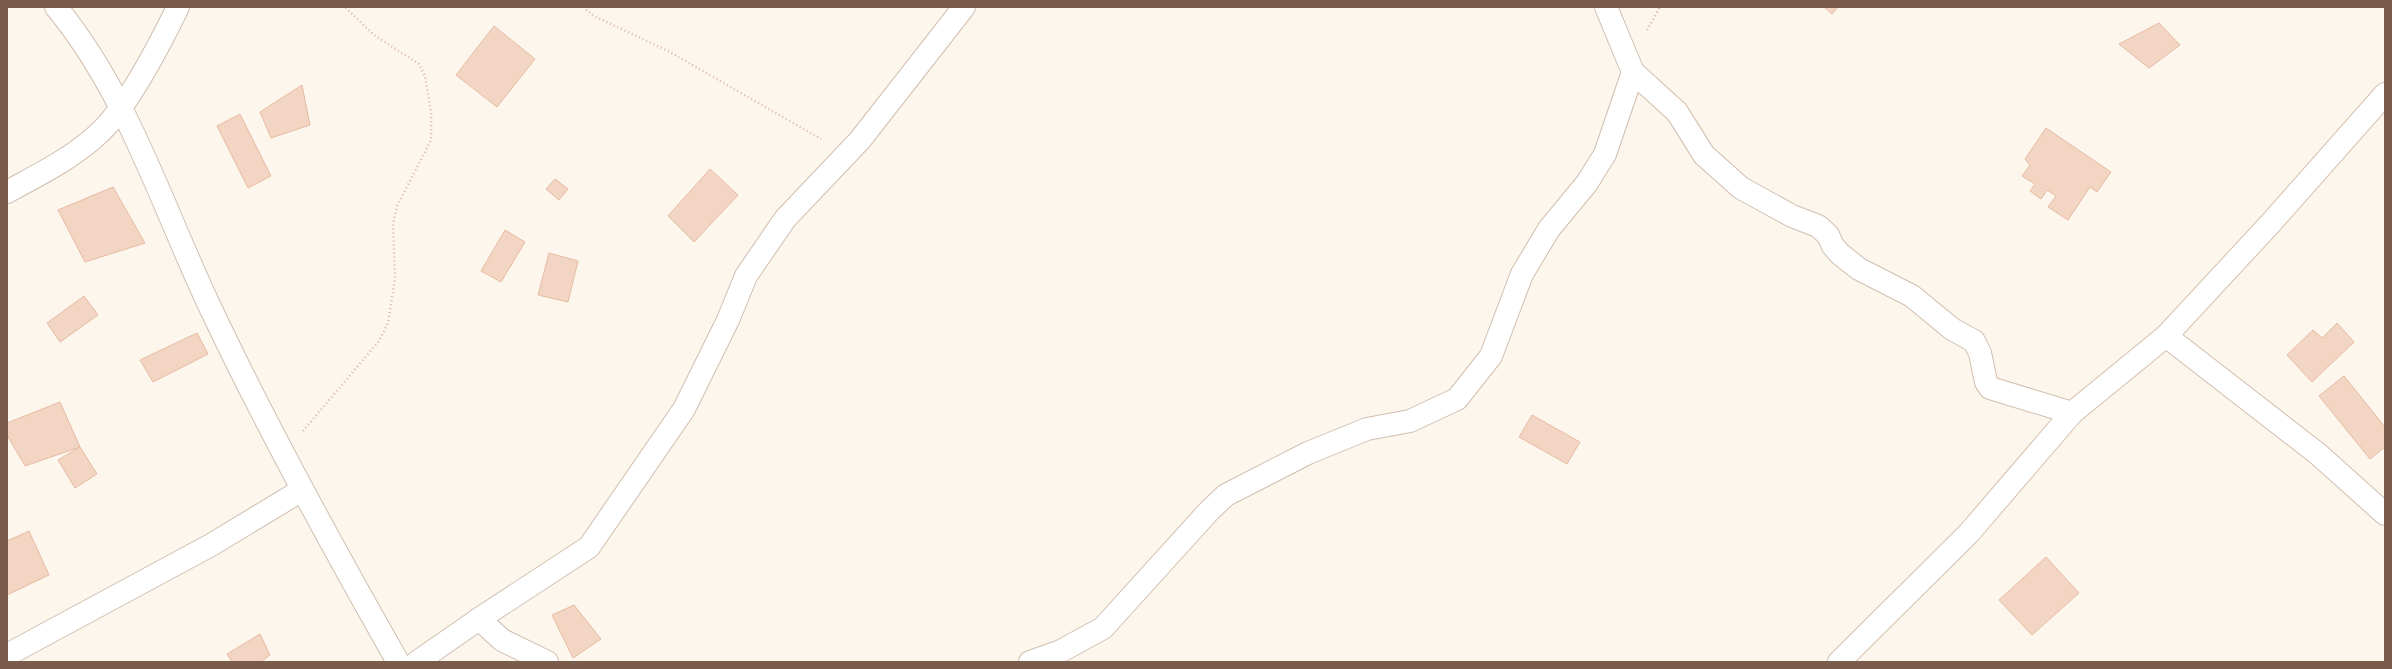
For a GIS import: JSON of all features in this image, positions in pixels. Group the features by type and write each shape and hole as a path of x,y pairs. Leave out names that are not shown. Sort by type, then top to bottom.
{"street":[{"path":"56,7 69,23 121,107 210,307 302,490 398,662"},
{"path":"7,192 72,156 98,135 121,107 165,33 178,7"},
{"path":"417,662 479,618 589,547 684,409 728,320 746,276 785,219 847,154 964,7"},
{"path":"1606,7 1633,72 1677,112 1704,155 1741,188 1792,216 1818,226 1828,235 1833,246 1840,254 1859,269 1912,296 1952,329 1974,342 1980,353 1986,382 1990,388 2072,413"},
{"path":"1030,662 1061,651 1103,628 1209,510 1226,495 1308,453 1367,429 1410,422 1457,399 1491,356 1522,274 1549,229 1587,183 1605,154 1633,72"},
{"path":"1839,662 1969,533 2072,413 2166,336 2269,225 2385,94"},
{"path":"2166,336 2318,454 2385,514"},
{"path":"7,655 211,545 302,490"},
{"path":"479,618 502,640 547,662"}],"path":[{"path":"284,454 379,340 388,324 395,279 393,224 397,206 431,140 431,112 424,76 419,64 374,35 345,7"},
{"path":"583,7 594,16 668,51 847,154"}],"building":[{"path":"1824,7 1838,7 1832,14"},
{"path":"2159,23 2180,45 2149,68 2119,44"},
{"path":"494,26 535,59 497,107 456,75"},
{"path":"302,85 310,125 271,138 260,112"},
{"path":"240,114 271,176 248,188 217,126"},
{"path":"2046,128 2111,172 2097,192 2090,187 2068,220 2048,207 2056,196 2047,190 2041,199 2030,191 2035,184 2022,176 2030,165 2025,159"},
{"path":"710,169 738,195 694,242 668,216"},
{"path":"555,179 568,189 559,200 546,189"},
{"path":"113,187 145,243 85,262 58,210"},
{"path":"505,230 525,242 501,282 481,271"},
{"path":"549,253 578,261 568,302 538,295"},
{"path":"84,296 98,315 60,342 47,323"},
{"path":"2337,323 2354,342 2312,382 2287,355 2313,330 2322,338"},
{"path":"197,333 208,354 153,382 140,360"},
{"path":"2344,376 2385,427 2385,447 2370,459 2319,396"},
{"path":"60,402 80,447 25,466 7,435 7,423"},
{"path":"1532,415 1580,442 1567,464 1519,437"},
{"path":"80,447 97,474 75,488 58,460"},
{"path":"29,531 49,575 7,595 7,541"},
{"path":"2046,557 2079,593 2032,635 1999,600"},
{"path":"574,605 601,639 573,658 552,615"},
{"path":"260,634 270,655 261,662 232,662 227,654"}]}
